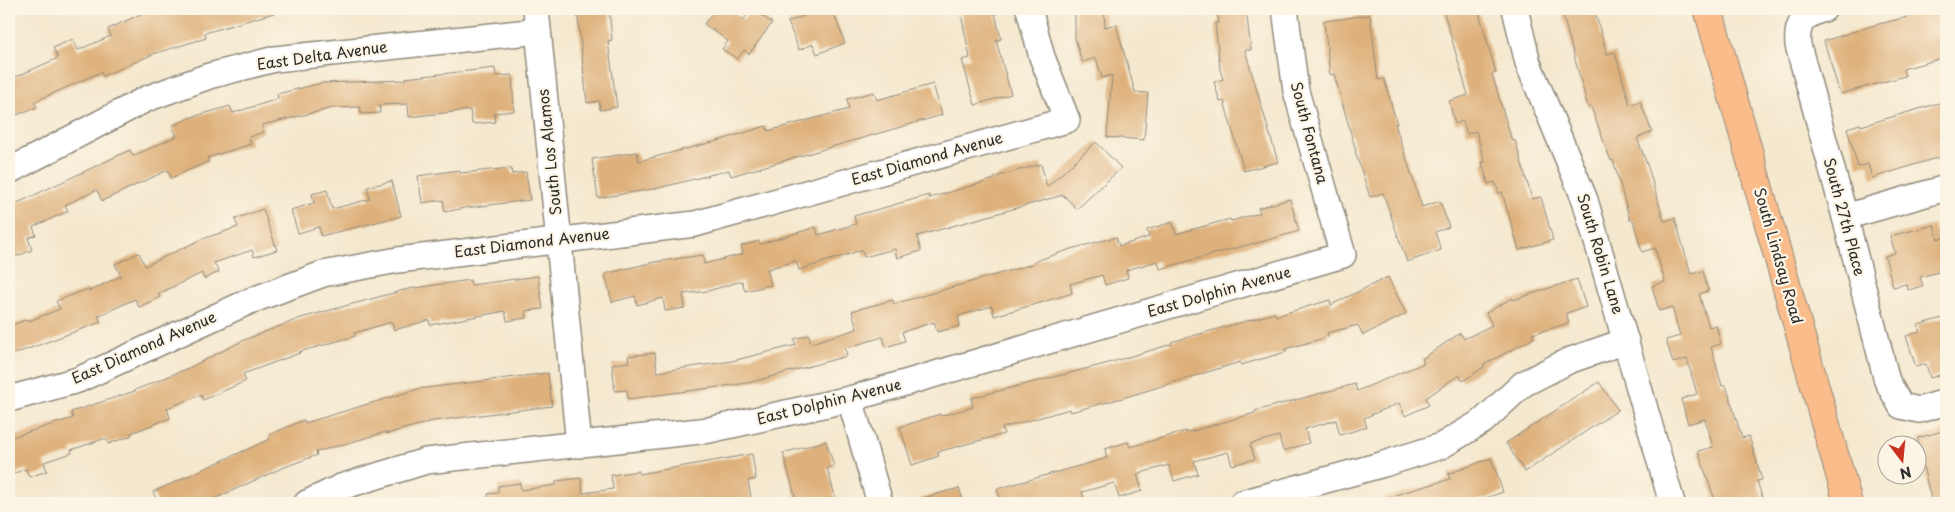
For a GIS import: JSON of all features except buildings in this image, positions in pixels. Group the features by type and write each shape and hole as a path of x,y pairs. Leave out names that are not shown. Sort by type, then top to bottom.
{"main road":[{"name":"South Lindsay Road","path":"1708,9 1848,503"}],"street":[{"name":"East Diamond Avenue","path":"9,399 78,380 250,301 323,274 398,260 695,224 1067,120 1042,57 1029,9"},
{"name":"South Fontana","path":"1284,9 1296,91 1343,255"},
{"name":"South Robin Lane","path":"1516,9 1528,63 1585,200 1672,503"},
{"name":"South 27th Place","path":"1824,9 1810,14 1800,25 1797,31 1798,45 1887,381 1901,406 1919,410 1946,402"},
{"name":"East Delta Avenue","path":"9,171 146,99 209,76 275,59 537,20"},
{"name":"South Los Alamos","path":"537,20 579,445"},
{"path":"1845,217 1946,188"},
{"name":"East Dolphin Avenue","path":"306,503 340,487 426,461 709,430 850,400 1343,255"},
{"path":"1242,503 1384,464 1441,446 1483,421 1524,384 1568,361 1626,341"},
{"path":"850,400 880,503"}]}
